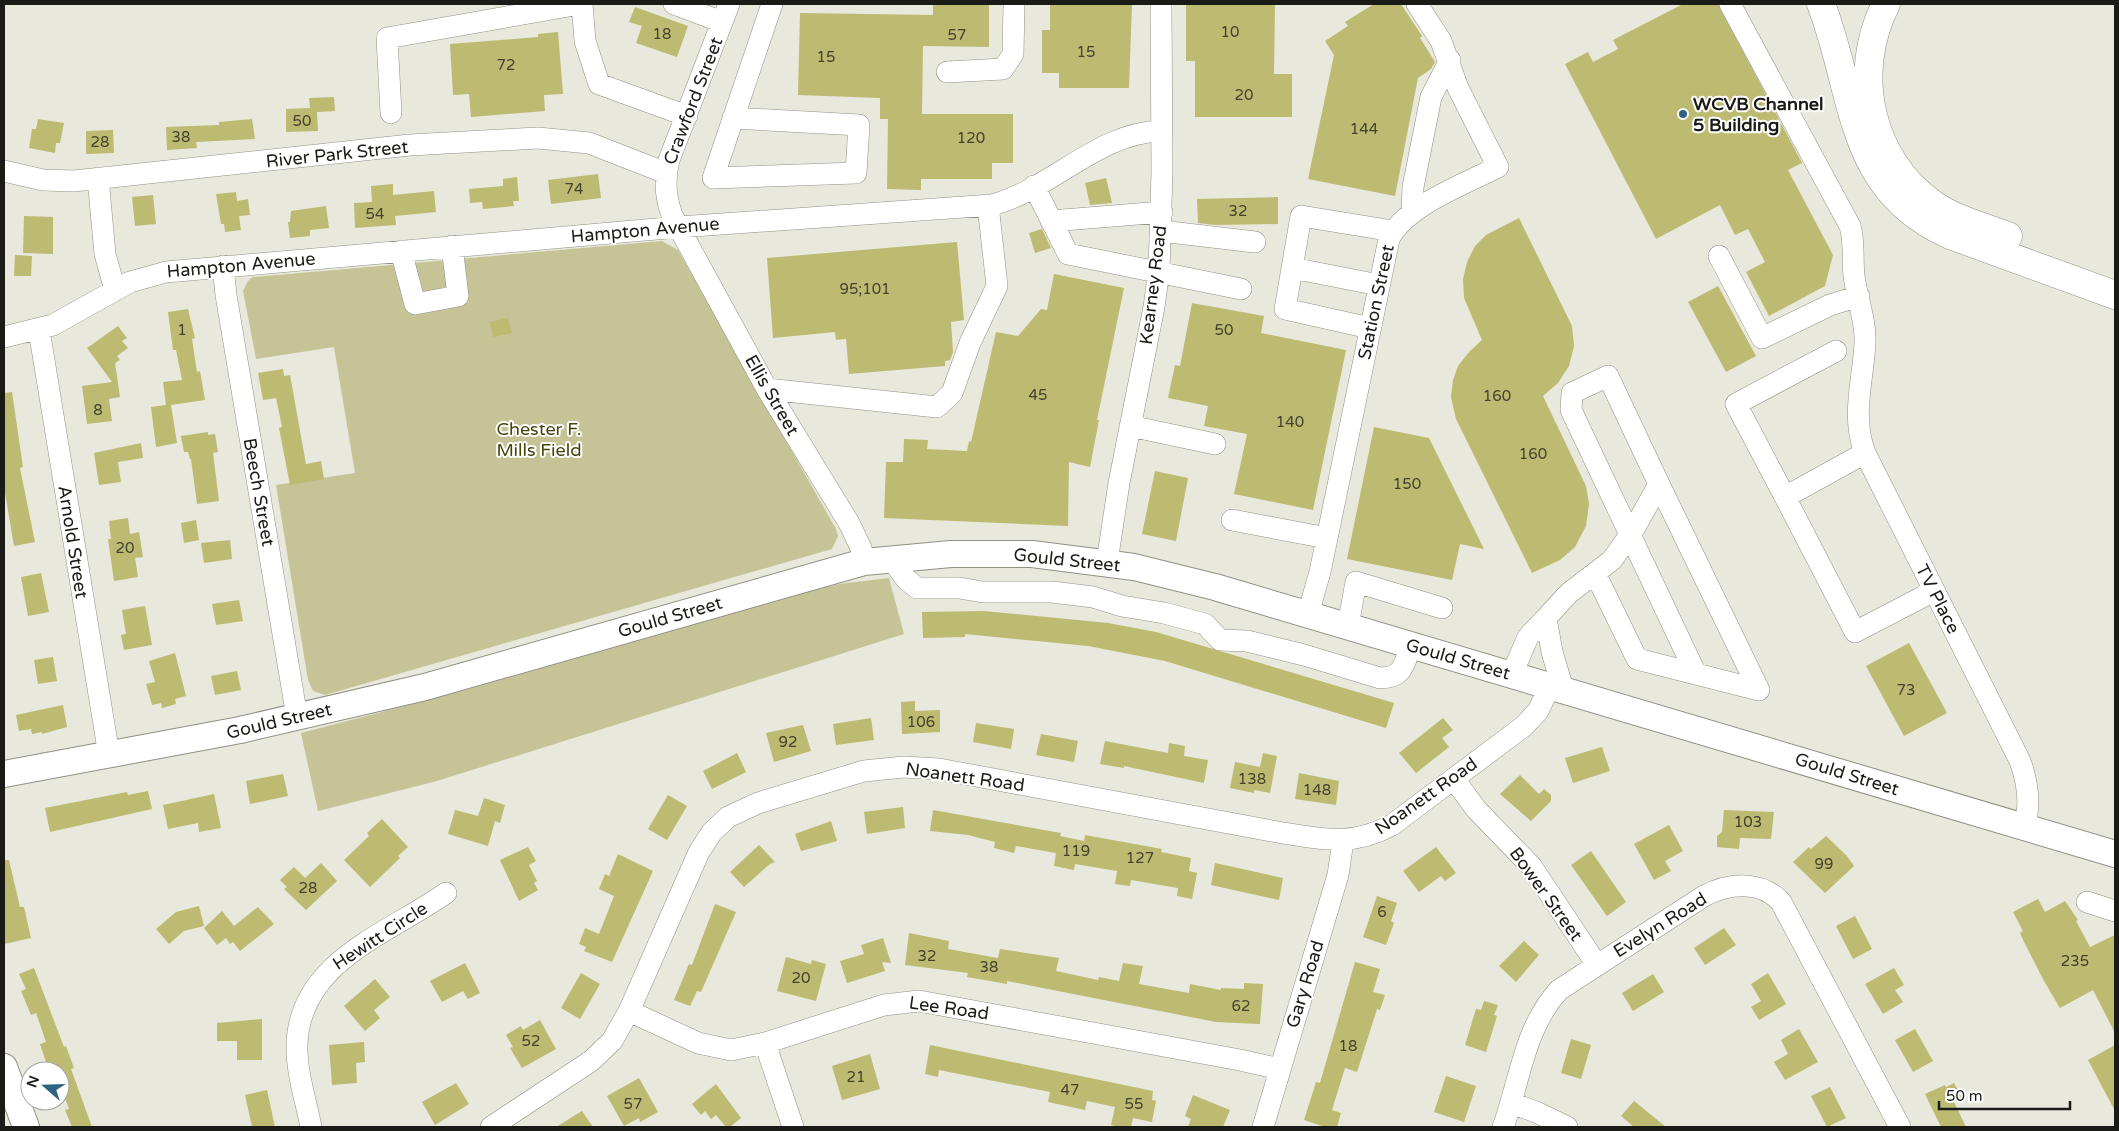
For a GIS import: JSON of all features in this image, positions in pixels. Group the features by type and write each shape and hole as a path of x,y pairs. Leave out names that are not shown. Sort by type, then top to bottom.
{"highway":[{"path":"1821,4 1860,141 1872,165 1895,197 1917,216 1941,231 2115,295"},
{"path":"1886,4 1871,47 1868,71 1869,96 1879,137 1904,177 1926,198 1952,214 2115,276"}],"main road":[{"name":"Gould Street","path":"4,774 240,730 452,680 864,562 941,554 990,553 1052,556 1107,562 1196,582 2115,854"},
{"path":"4,1067 26,1127"}],"street":[{"path":"391,113 387,38 581,4 585,41 599,84 686,116"},
{"path":"674,4 726,13"},
{"path":"734,118 858,125 856,173 713,178 772,4"},
{"path":"947,72 1003,69 1013,54 1014,4"},
{"name":"Kearney Road","path":"1107,562 1130,426 1154,307 1158,272 1162,221 1161,4"},
{"name":"Station Street","path":"1308,614 1327,538 1387,247 1393,231 1412,212 1498,167 1460,93 1450,60 1441,41 1418,4"},
{"name":"TV Place","path":"1730,4 1850,226 1853,242 1854,272 1865,329 1857,426 1865,453 2022,767 2028,793 2028,811 2024,827"},
{"name":"Crawford Street","path":"679,227 672,215 666,197 666,173 726,13"},
{"path":"1412,212 1413,187 1431,97 1450,60"},
{"name":"Hampton Avenue","path":"4,337 39,330 67,318 115,290 153,274 224,266 679,227 988,205 1012,198 1119,140 1141,132 1162,131"},
{"name":"River Park Street","path":"4,171 53,181 98,178 410,145 538,138 589,143 666,173"},
{"path":"98,178 105,254 115,290"},
{"path":"1034,186 1068,254 1242,290"},
{"path":"767,389 937,407 952,393 970,343 997,286 988,205"},
{"path":"1370,328 1285,309 1302,216 1393,231"},
{"path":"1051,221 1162,221 1255,242"},
{"name":"Ellis Street","path":"679,227 767,389 849,523 861,548 864,562"},
{"path":"401,251 415,304 458,296 452,246"},
{"path":"1719,256 1762,338 1830,305 1858,296"},
{"name":"Beech Street","path":"224,266 226,295 298,717"},
{"path":"1292,268 1379,285"},
{"name":"Arnold Street","path":"39,330 109,755"},
{"path":"1836,351 1736,404 1854,632 1934,592"},
{"path":"1595,573 1637,659 1696,674 1759,690 1608,376 1572,393 1571,410 1696,674"},
{"path":"1130,426 1215,444"},
{"path":"1785,497 1865,453"},
{"path":"1512,674 1528,637 1569,593 1612,560 1629,536 1659,484"},
{"path":"1232,520 1327,538"},
{"path":"892,560 906,579 917,588 959,588 983,592 1052,592 1093,597 1122,606 1164,613 1205,624 1220,640 1247,641 1380,678 1392,678 1399,673 1411,645"},
{"path":"1348,626 1356,582 1442,608"},
{"path":"1546,618 1556,688"},
{"name":"Noanett Road","path":"496,1126 591,1061 612,1041 629,1011 696,858 705,842 720,824 737,812 758,803 864,771 904,766 939,769 1283,833 1343,841 1373,835 1392,825 1532,719 1556,688"},
{"name":"Bower Street","path":"1454,779 1476,809 1532,867 1597,965"},
{"name":"Gary Road","path":"1263,1127 1338,875 1343,841"},
{"name":"Evelyn Road","path":"1504,1127 1531,1035 1542,1011 1558,990 1712,892 1729,886 1746,886 1770,892 1785,908 1900,1127"},
{"name":"Hewitt Circle","path":"311,1127 297,1044 302,1015 314,989 337,962 446,893"},
{"path":"2088,902 2115,911"},
{"name":"Lee Road","path":"629,1011 708,1047 731,1050 766,1043 884,1005 919,1001 1231,1058 1280,1069"},
{"path":"766,1043 793,1127"},
{"path":"1511,1103 1536,1112 1566,1127"}],"green space":[{"name":"Chester F. Mills Field","path":"662,241 678,250 836,529 838,536 832,549 325,695 313,691 308,680 276,485 355,473 334,347 256,359 243,291 248,281 253,277"},
{"path":"889,578 904,634 437,781 318,811 301,733 458,692 799,594 839,584"}],"building":[{"path":"933,4 989,4 989,47 923,46 922,114 1013,114 1013,163 992,163 992,179 921,179 921,190 887,189 888,119 880,119 880,98 798,95 800,13 933,15"},
{"path":"1050,4 1132,4 1129,88 1059,88 1059,73 1042,73 1042,30 1050,30"},
{"path":"1186,4 1275,4 1274,74 1292,74 1292,117 1195,117 1195,61 1186,61"},
{"path":"1374,4 1401,4 1422,36 1420,38 1435,62 1431,69 1418,78 1395,196 1308,179 1334,55 1325,41 1348,26 1345,22"},
{"name":"WCVB Channel 5 Building","path":"1683,4 1718,4 1802,163 1788,170 1833,255 1825,286 1769,316 1746,272 1765,262 1748,229 1735,235 1720,205 1656,239 1565,64 1588,52 1593,62 1618,49 1613,40"},
{"path":"635,7 688,26 677,57 636,43 642,26 629,22"},
{"path":"558,32 563,94 544,95 545,111 471,117 469,94 453,95 450,44 538,37 538,34"},
{"path":"334,97 335,111 317,112 318,131 286,132 286,109 310,108 309,98"},
{"path":"38,119 64,123 60,143 56,143 55,153 29,148 32,129 36,129"},
{"path":"252,119 255,139 196,142 197,148 167,150 166,127 219,125 219,122"},
{"path":"113,130 114,153 86,154 86,131"},
{"path":"598,174 601,198 551,204 548,180"},
{"path":"517,177 519,201 513,201 514,206 483,209 482,202 470,203 469,189 503,186 503,179"},
{"path":"1106,178 1112,203 1090,205 1085,183"},
{"path":"393,184 393,195 434,191 436,212 395,216 396,225 355,228 354,203 372,202 371,186"},
{"path":"236,192 237,201 248,199 250,215 239,216 241,230 225,232 224,224 221,224 216,194"},
{"path":"153,195 156,224 135,226 132,197"},
{"path":"1278,197 1278,224 1215,225 1198,223 1197,199"},
{"path":"326,206 329,228 310,230 310,236 290,238 288,222 290,222 291,211"},
{"path":"24,216 53,217 53,254 23,253"},
{"path":"1519,218 1572,326 1574,346 1569,366 1558,383 1543,396 1586,486 1589,504 1586,526 1575,547 1560,560 1532,573 1456,419 1451,397 1453,380 1458,366 1482,340 1464,298 1463,279 1467,262 1475,246 1486,235"},
{"path":"1042,229 1051,248 1035,253 1029,233"},
{"path":"957,242 964,320 951,322 953,352 950,360 945,361 945,366 849,374 846,339 836,340 835,332 773,338 767,258"},
{"path":"15,255 32,256 31,276 14,276"},
{"path":"1054,274 1124,288 1097,420 1099,420 1090,467 1069,462 1068,526 884,518 886,462 903,462 904,439 928,440 927,449 967,451 969,441 971,442 996,332 1018,336 1041,309 1047,310"},
{"path":"1718,286 1756,356 1726,372 1688,302"},
{"path":"1192,303 1264,316 1261,333 1346,350 1313,510 1234,494 1247,434 1204,426 1208,406 1168,398 1175,365 1180,366"},
{"path":"188,309 195,338 192,339 197,372 200,371 205,400 171,405 177,443 156,447 151,407 166,405 163,382 182,380 176,350 173,350 168,312"},
{"path":"508,318 512,333 493,337 490,322"},
{"path":"118,326 127,338 122,341 128,348 117,356 120,360 115,363 120,397 109,399 112,421 87,424 82,386 112,382 87,348"},
{"path":"283,369 284,376 290,375 306,464 321,461 324,479 290,485 279,428 282,427 276,398 263,400 258,373"},
{"path":"12,392 23,467 20,468 35,542 14,546 4,487 4,393"},
{"path":"1374,427 1429,438 1484,549 1460,544 1452,580 1347,559"},
{"path":"208,432 208,435 215,434 218,452 213,453 219,501 197,504 191,459 188,452 184,452 181,436"},
{"path":"141,443 143,458 118,462 121,482 99,485 94,453"},
{"path":"1155,471 1188,478 1176,541 1142,534"},
{"path":"128,518 130,534 139,532 143,557 135,558 138,577 114,581 108,539 111,539 109,521"},
{"path":"196,520 199,540 184,543 181,523"},
{"path":"230,540 232,559 204,563 201,543"},
{"path":"41,573 49,612 28,616 21,577"},
{"path":"239,600 243,621 216,625 212,604"},
{"path":"145,606 152,645 124,650 121,635 126,634 122,610"},
{"path":"984,611 1108,623 1156,632 1394,703 1386,728 1165,661 1088,646 965,634 965,637 923,638 922,612"},
{"path":"1909,643 1947,713 1904,736 1866,666"},
{"path":"175,653 186,696 175,699 176,704 162,708 161,703 152,705 146,684 155,682 149,661"},
{"path":"53,657 57,681 38,684 34,660"},
{"path":"237,671 241,690 215,695 211,676"},
{"path":"915,701 915,711 940,710 940,732 902,734 901,702"},
{"path":"63,705 67,727 42,734 42,732 32,734 31,729 19,731 16,715"},
{"path":"871,718 874,740 836,745 833,724"},
{"path":"1443,718 1453,730 1442,738 1449,747 1416,773 1399,753"},
{"path":"976,723 1014,729 1011,749 973,742"},
{"path":"803,725 811,751 774,762 766,733"},
{"path":"1041,734 1078,741 1074,762 1036,755"},
{"path":"1105,741 1168,753 1169,743 1185,746 1184,756 1208,760 1204,783 1124,766 1124,768 1100,764"},
{"path":"1602,747 1610,771 1573,783 1565,758"},
{"path":"737,753 746,772 712,789 703,771"},
{"path":"1263,753 1277,756 1270,793 1254,790 1254,793 1230,788 1235,762 1260,767"},
{"path":"1299,773 1339,781 1336,805 1295,799"},
{"path":"283,774 288,796 250,804 246,781"},
{"path":"1520,775 1539,794 1544,789 1551,795 1551,801 1531,821 1500,794"},
{"path":"148,791 152,809 50,832 45,808 127,792 128,795"},
{"path":"214,794 221,828 199,832 198,823 168,829 163,805"},
{"path":"668,795 687,806 667,840 648,829"},
{"path":"484,798 505,805 500,823 495,821 488,846 448,834 455,810 478,816"},
{"path":"903,807 905,828 867,834 864,812"},
{"path":"933,810 1061,833 1060,836 1084,841 1085,835 1162,849 1161,852 1191,858 1189,871 1197,873 1192,899 1177,896 1178,888 1131,880 1130,886 1115,884 1117,871 1075,864 1074,870 1054,866 1056,853 1016,846 1014,853 994,848 995,842 968,835 930,831"},
{"path":"1724,810 1774,812 1771,839 1740,838 1739,849 1717,847 1717,836 1722,832"},
{"path":"382,819 408,847 398,856 400,858 370,887 344,860 369,836 367,833"},
{"path":"831,821 837,841 801,851 795,834"},
{"path":"1669,825 1683,851 1665,861 1671,871 1654,880 1634,844"},
{"path":"1826,836 1847,856 1854,866 1825,893 1793,862 1809,847 1811,849"},
{"path":"759,845 775,862 770,864 744,887 730,872"},
{"path":"528,847 536,861 529,865 537,881 534,883 538,890 519,901 500,860"},
{"path":"1436,847 1456,873 1445,881 1441,876 1419,892 1403,871"},
{"path":"1591,851 1626,902 1607,916 1571,865"},
{"path":"618,854 653,871 612,962 584,951 586,947 579,944 585,928 599,934 614,896 599,889 605,874 609,876"},
{"path":"4,860 9,860 20,907 24,907 31,938 4,944"},
{"path":"321,863 337,881 306,910 284,889 287,887 280,880 294,867 305,878"},
{"path":"1215,863 1283,878 1279,900 1211,885"},
{"path":"1377,896 1397,903 1391,921 1394,923 1386,945 1363,937"},
{"path":"2038,899 2045,912 2065,901 2078,920 2076,921 2090,947 2115,935 2115,1033 2093,990 2060,1008 2044,981 2024,942 2020,933 2023,931 2013,912"},
{"path":"715,904 736,912 701,992 697,991 690,1006 674,1000 689,964 692,965"},
{"path":"199,906 204,926 184,931 169,944 156,929 176,912"},
{"path":"258,907 274,924 240,951 233,942 230,944 226,938 217,945 204,928 222,911 234,926"},
{"path":"1855,916 1872,949 1853,959 1836,926"},
{"path":"1724,928 1736,945 1705,965 1694,948"},
{"path":"909,933 949,941 948,949 998,958 1000,949 1059,958 1056,971 1098,980 1099,977 1119,981 1123,963 1143,966 1139,984 1189,993 1190,984 1221,990 1221,988 1244,989 1244,983 1263,984 1260,1024 1216,1022 1007,981 1007,984 967,977 968,973 905,965"},
{"path":"883,938 891,963 882,962 885,971 847,983 840,961 864,954 861,945"},
{"path":"1524,941 1539,955 1516,982 1499,966"},
{"path":"786,957 811,964 812,960 826,964 816,1001 777,991"},
{"path":"1355,962 1380,969 1373,992 1385,995 1380,1010 1377,1009 1357,1072 1345,1068 1332,1110 1341,1113 1337,1127 1325,1127 1304,1120 1316,1082 1320,1083"},
{"path":"465,963 480,993 468,999 463,991 442,1002 430,981"},
{"path":"34,968 64,1047 66,1046 74,1068 71,1069 92,1127 72,1127 65,1111 70,1111 70,1061 46,1061 40,1044 46,1042 36,1013 31,1015 21,991 26,989 19,974"},
{"path":"1894,968 1904,985 1895,990 1903,1002 1883,1014 1865,984"},
{"path":"581,973 600,984 580,1019 561,1008"},
{"path":"1768,973 1786,1004 1759,1020 1751,1007 1761,1001 1751,984"},
{"path":"1653,974 1664,992 1633,1011 1622,993"},
{"path":"375,979 390,997 374,1010 380,1018 365,1031 344,1006"},
{"path":"1484,1001 1498,1005 1494,1015 1497,1016 1486,1052 1465,1045 1476,1009 1481,1010"},
{"path":"262,1019 262,1060 237,1060 237,1041 217,1041 217,1023"},
{"path":"540,1020 556,1049 522,1068 510,1048 513,1047 506,1035 521,1026 523,1030"},
{"path":"1799,1029 1818,1062 1785,1080 1774,1062 1788,1054 1781,1040"},
{"path":"1915,1029 1933,1061 1913,1072 1895,1040"},
{"path":"1571,1039 1591,1045 1581,1079 1561,1073"},
{"path":"364,1042 365,1062 356,1063 357,1083 332,1085 329,1045"},
{"path":"930,1045 1153,1091 1152,1100 1156,1101 1152,1122 1133,1118 1131,1127 1120,1127 1111,1125 1115,1107 1087,1101 1085,1110 1048,1102 1050,1092 939,1070 938,1077 925,1074"},
{"path":"2115,1045 2115,1111 2088,1060"},
{"path":"870,1054 880,1089 842,1100 832,1066"},
{"path":"1446,1076 1476,1086 1464,1122 1434,1112"},
{"path":"639,1078 658,1112 640,1122 639,1118 624,1126 607,1096"},
{"path":"456,1083 469,1104 435,1125 422,1102"},
{"path":"1954,1083 1962,1098 1954,1102 1966,1127 1941,1127 1925,1094"},
{"path":"716,1084 741,1118 730,1127 726,1127 716,1115 711,1119 705,1111 701,1115 692,1104"},
{"path":"1830,1087 1846,1118 1827,1127 1811,1096"},
{"path":"267,1090 275,1127 252,1127 245,1095"},
{"path":"1193,1095 1230,1110 1223,1127 1188,1127 1191,1119 1185,1116"},
{"path":"1634,1101 1666,1127 1634,1127 1621,1116"},
{"path":"582,1111 593,1127 556,1127"}],"place":[{"name":"WCVB Channel 5 Building","path":"1683,114"}]}
